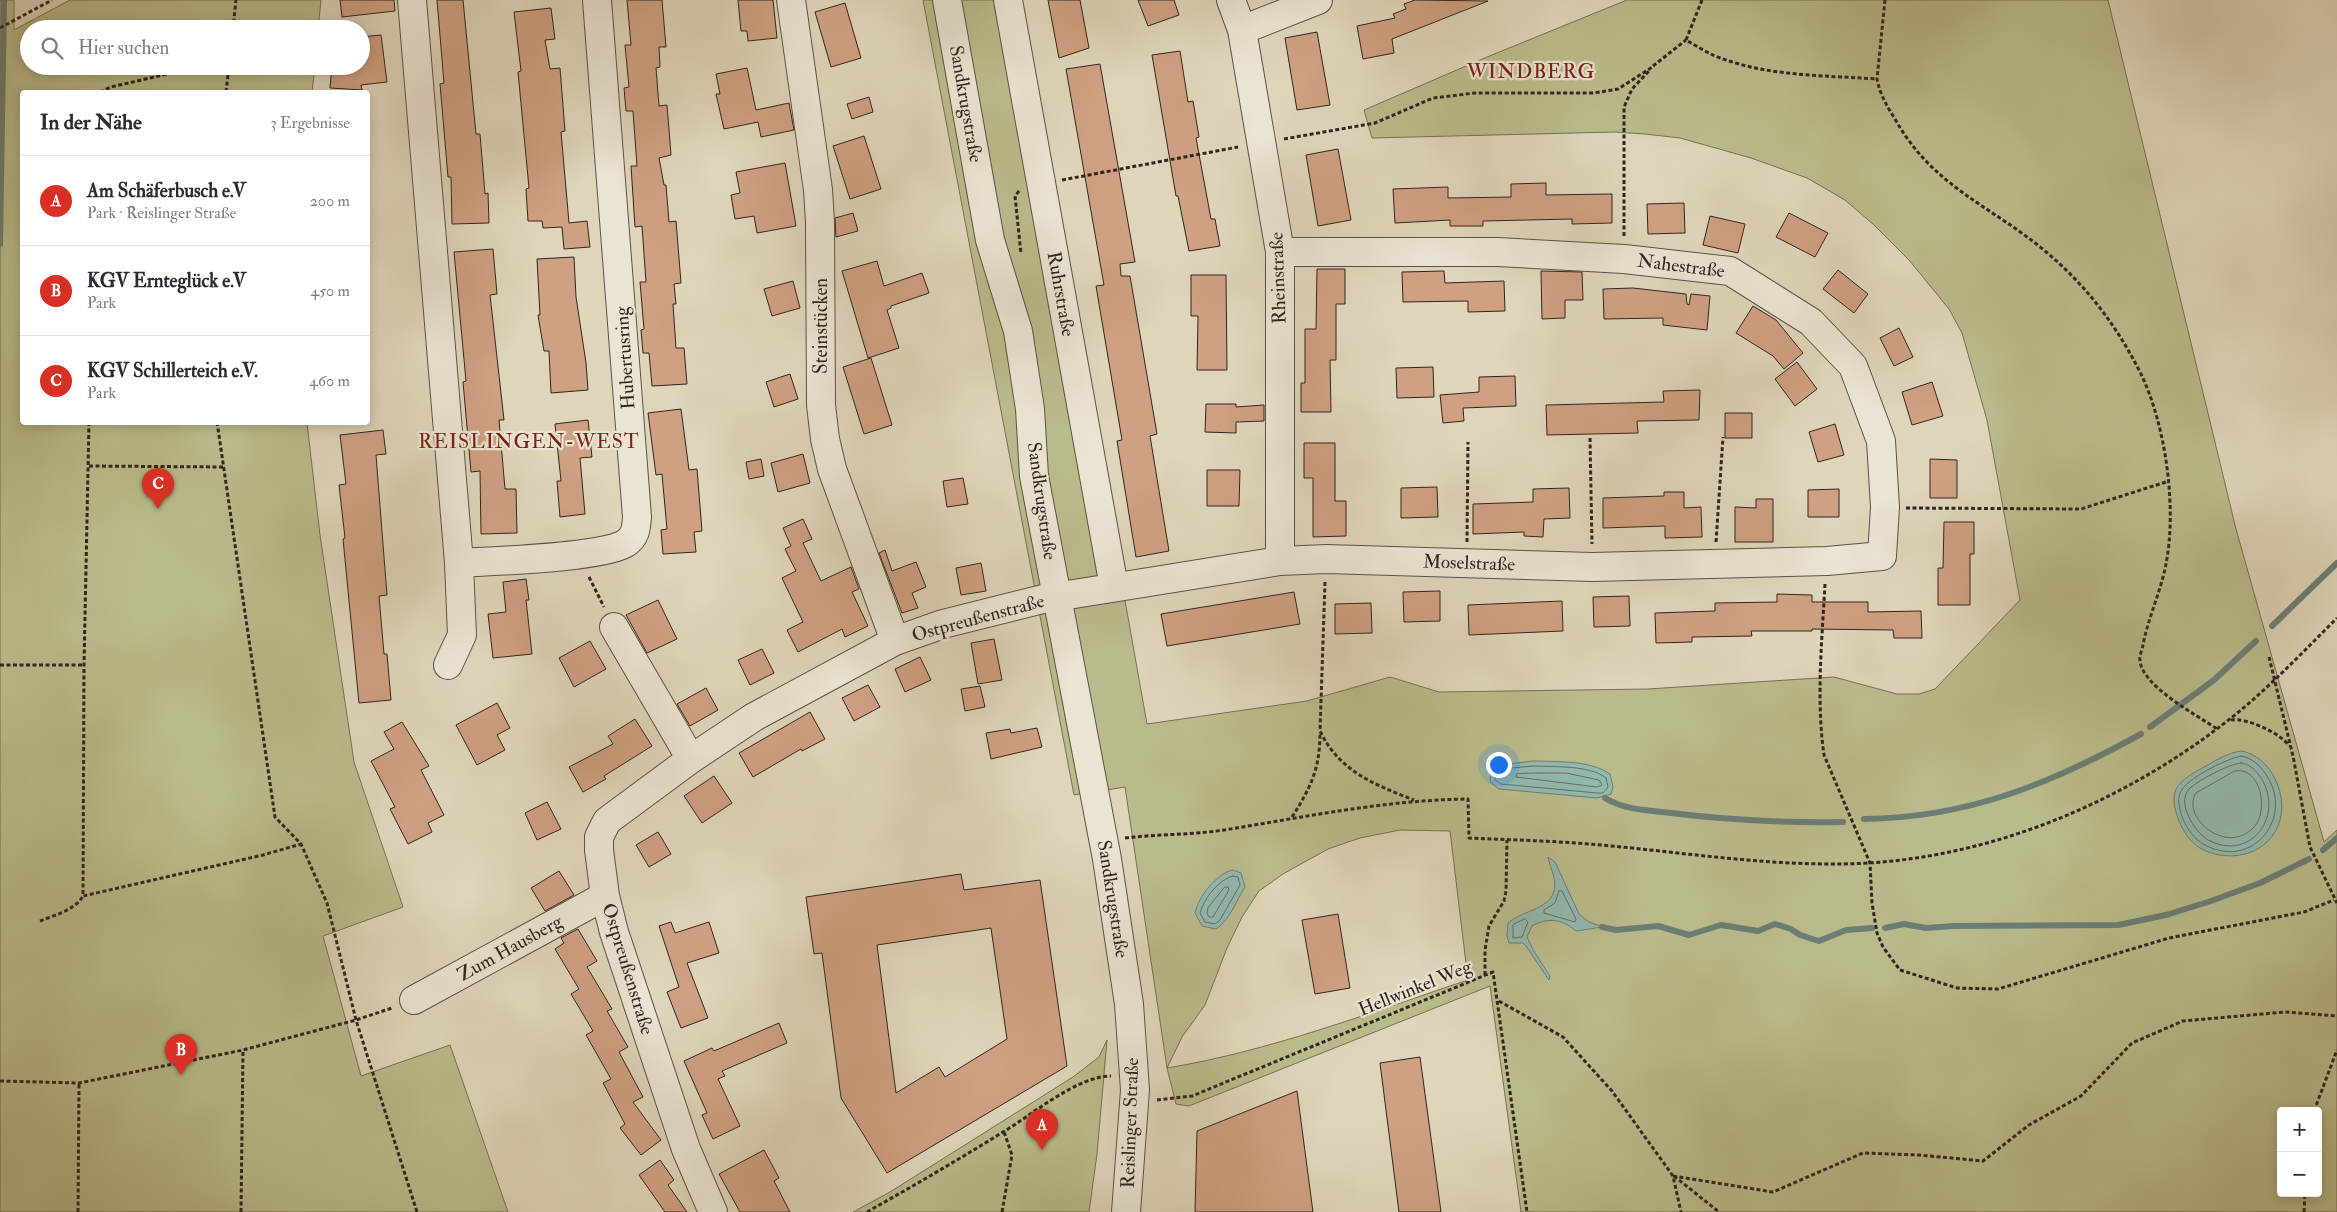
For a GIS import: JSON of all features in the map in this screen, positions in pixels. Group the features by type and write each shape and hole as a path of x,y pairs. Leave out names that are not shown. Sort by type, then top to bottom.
{"street":[{"path":"412,0 459,563 462,635 448,665"},
{"name":"Hubertusring","path":"459,563 577,554 618,547 627,542 636,533 637,517 597,0"},
{"name":"Steinstücken","path":"791,0 818,190 820,222 821,405 825,439 832,469 895,641"},
{"name":"Sandkrugstraße","path":"947,0 990,240 1018,331 1030,409 1034,476 1107,859 1129,1004"},
{"name":"Ruhrstraße","path":"1008,0 1114,587"},
{"name":"Rheinstraße","path":"1231,0 1242,30 1263,143 1280,252 1280,561"},
{"path":"1242,30 1318,0"},
{"name":"Nahestraße","path":"1280,252 1498,252 1624,259 1730,271 1811,322 1853,366 1881,440 1885,507 1882,556"},
{"name":"Moselstraße","path":"1057,597 1280,561 1326,559 1592,567 1827,561 1882,556"},
{"name":"Ostpreußenstraße","path":"713,1212 686,1149 614,932 605,896 599,837 608,821 690,760 762,712 895,641 943,624 1057,597"},
{"path":"614,627 690,760"},
{"name":"Zum Hausberg","path":"414,1000 605,896"},
{"name":"Reislinger Straße","path":"1126,1212 1135,1090 1129,1004"}],"path":[{"path":"0,28 52,0"},
{"path":"234,20 236,0"},
{"path":"1042,184 1375,123 1433,98 1474,92 1594,92 1618,89 1654,66 1686,40 1702,0"},
{"path":"1885,0 1878,79 1880,92 1900,128 1920,157 1970,200 2045,251 2085,289 2108,317 2142,376 2153,408 2166,458 2172,510 2166,564 2146,629 2139,661 2146,675 2156,685 2217,728"},
{"path":"1686,40 1713,54 1771,70 1820,76 1878,79"},
{"path":"1624,259 1624,107 1632,89 1654,66"},
{"path":"104,90 163,75"},
{"path":"226,90 228,75"},
{"path":"40,921 79,903 83,896 84,665 89,425"},
{"path":"217,425 275,817 301,844 327,903 356,1020 417,1212"},
{"path":"1714,563 1723,437"},
{"path":"1590,438 1592,567"},
{"path":"1466,562 1468,442"},
{"path":"89,466 222,467"},
{"path":"1885,507 2081,509 2169,481"},
{"path":"577,554 614,627"},
{"path":"1292,818 1311,786 1318,767 1326,559"},
{"path":"1827,561 1820,668 1824,755 1870,863 1872,903 1877,933 1890,958 1900,970 1957,988 1998,989 2169,938 2304,912 2335,901 2310,847 2293,756 2269,657"},
{"path":"1117,840 1159,834 1222,830 1415,800 1468,799 1468,838 1599,845 1720,859 1789,863 1870,863 1943,853 2032,829 2074,812 2166,764 2229,720 2272,683 2337,618"},
{"path":"0,665 84,665"},
{"path":"2229,720 2242,720 2277,734 2284,738 2293,756"},
{"path":"1320,731 1326,744 1353,771 1370,783 1415,800"},
{"path":"1485,975 1485,950 1488,926 1504,901 1506,891 1507,840"},
{"path":"83,896 263,855 301,844"},
{"name":"Hellwinkel Weg","path":"867,1212 1004,1132 1060,1094 1102,1076 1120,1076 1135,1090 1155,1100 1192,1096 1493,972 1498,1001"},
{"path":"0,1081 79,1084 243,1050 356,1020 414,1000"},
{"path":"1498,1001 1563,1038 1612,1091 1674,1176 1719,1212"},
{"path":"1498,1001 1527,1212"},
{"path":"1674,1176 1773,1192 1863,1153 1919,1155 1983,1161 2030,1125 2081,1096 2132,1043 2183,1021 2285,1012 2337,1016"},
{"path":"241,1212 243,1050"},
{"path":"2316,1107 2337,1050"},
{"path":"78,1212 79,1084"},
{"path":"1002,1212 1012,1155 1004,1132"},
{"path":"1674,1176 1681,1212"},
{"path":"2304,1212 2306,1197"}],"green space":[{"path":"0,0 14,0 14,30 20,27 20,75 314,75 312,90 20,90 20,425 307,425 320,535 354,762 403,907 323,936 361,1076 450,1045 508,1212 0,1212"},
{"path":"70,0 321,0 319,20 33,20"},
{"path":"923,0 1018,0 1147,724 1307,701 1390,677 1439,692 1648,689 1834,677 1897,694 1919,694 1935,689 2020,600 1987,420 1962,333 1949,309 1909,260 1874,225 1845,200 1807,178 1751,158 1680,138 1615,132 1372,138 1364,110 1627,0 2108,0 2236,529 2324,842 2337,830 2337,1212 1521,1212 1490,986 1189,1106 1176,1104 1167,1068 1125,787 1074,795","holes":["1400,830 1450,831 1468,980 1319,1030 1244,1052 1167,1068 1182,1037 1205,1005 1227,948 1242,917 1259,891 1283,874 1328,849 1360,838"]},
{"path":"1107,1040 1097,1154 1089,1212 853,1212 890,1192 1073,1077 1099,1057"}],"water":[{"path":"2241,751 2262,761 2276,780 2282,803 2278,826 2264,845 2254,851 2233,856 2210,853 2193,843 2183,829 2175,810 2175,793 2182,781 2189,776 2223,757"},
{"path":"1533,761 1583,764 1602,769 1610,774 1613,787 1611,794 1597,798 1499,789 1490,782 1491,771 1501,765"},
{"path":"1548,857 1555,862 1579,914 1589,922 1602,927 1576,931 1565,924 1549,920 1532,926 1527,937 1550,976 1549,980 1526,946 1523,943 1509,943 1507,936 1508,923 1547,902 1552,896 1555,888 1554,877"},
{"path":"1233,870 1241,873 1245,887 1221,925 1216,929 1202,926 1195,913 1200,900 1220,876"}],"building":[{"path":"340,0 394,0 395,11 342,17"},
{"path":"437,0 463,0 476,134 480,134 485,194 488,193 489,223 452,224 451,177 448,177 440,84 444,83"},
{"path":"627,0 662,0 666,47 659,47 660,67 656,68 659,106 667,105 671,155 659,158 664,185 666,185 669,222 676,221 681,283 674,284 676,304 673,304 676,348 684,348 687,384 652,386 649,353 643,353 641,330 644,329 640,282 646,282 642,226 635,227 631,166 637,166 633,111 626,111 624,88 629,87 625,45 631,45"},
{"path":"738,0 773,0 777,38 748,41 747,31 741,31"},
{"path":"1048,0 1080,0 1089,48 1059,58"},
{"path":"1138,0 1174,0 1179,15 1148,26"},
{"path":"1415,0 1488,1 1392,39 1394,53 1363,59 1357,26 1395,18 1393,14 1406,9 1404,4"},
{"path":"845,3 861,58 831,67 815,12"},
{"path":"551,8 555,39 545,40 550,69 560,68 565,131 561,132 569,223 587,221 590,247 564,249 562,227 543,228 542,221 528,221 526,189 529,188 518,72 521,71 514,12"},
{"path":"1317,32 1330,105 1297,110 1285,38"},
{"path":"381,35 387,82 361,85 362,90 330,88 331,75 370,75 370,36"},
{"path":"1180,51 1188,102 1193,101 1199,137 1196,138 1211,219 1215,219 1220,246 1189,251 1178,196 1176,196 1152,55"},
{"path":"1100,64 1135,262 1120,264 1121,276 1130,276 1157,434 1150,436 1169,551 1136,557 1117,441 1122,440 1096,286 1104,285 1066,69"},
{"path":"747,68 756,110 789,103 794,130 761,137 758,122 724,129 716,94 720,94 716,74"},
{"path":"869,97 873,112 852,119 847,104"},
{"path":"864,136 881,189 850,199 833,146"},
{"path":"1338,149 1351,220 1318,226 1306,155"},
{"path":"785,163 796,226 757,233 754,216 735,219 731,195 740,193 736,172"},
{"path":"1546,183 1546,195 1612,194 1612,223 1572,224 1572,219 1483,221 1483,226 1450,226 1450,220 1395,223 1393,189 1448,187 1448,198 1511,197 1511,184"},
{"path":"1684,203 1685,233 1648,234 1647,204"},
{"path":"853,213 858,231 836,237 835,218"},
{"path":"1789,213 1828,233 1815,257 1776,237"},
{"path":"1710,216 1745,224 1738,253 1703,245"},
{"path":"493,249 497,294 490,295 504,420 499,420 505,489 516,489 517,533 481,534 480,471 471,472 463,382 466,381 454,252"},
{"path":"574,257 576,297 588,390 551,393 549,351 544,351 538,315 540,315 537,259"},
{"path":"877,261 884,286 922,273 929,293 891,306 887,310 899,348 868,358 842,271"},
{"path":"1317,269 1345,269 1345,304 1336,304 1336,360 1330,360 1331,412 1301,412 1301,383 1305,383 1305,329 1316,329"},
{"path":"1838,270 1868,294 1854,313 1823,289"},
{"path":"1444,271 1445,283 1504,281 1505,311 1468,312 1468,301 1403,302 1402,272"},
{"path":"1541,271 1582,272 1583,300 1565,300 1565,318 1542,319"},
{"path":"1191,275 1226,275 1227,370 1197,370 1198,316 1191,316"},
{"path":"793,281 800,308 772,316 764,289"},
{"path":"1633,288 1686,294 1687,304 1689,305 1691,294 1710,296 1707,330 1663,325 1663,318 1604,319 1603,289"},
{"path":"1753,306 1776,320 1803,353 1784,369 1773,356 1736,333"},
{"path":"1899,328 1913,357 1894,366 1880,338"},
{"path":"871,358 892,425 864,434 843,367"},
{"path":"1797,362 1817,389 1795,406 1775,379"},
{"path":"1433,367 1434,397 1397,398 1396,368"},
{"path":"790,374 798,399 774,407 766,382"},
{"path":"1515,376 1516,406 1463,408 1464,421 1443,423 1440,395 1479,392 1479,377"},
{"path":"1932,382 1943,416 1912,425 1902,392"},
{"path":"1700,390 1699,420 1637,421 1638,433 1547,435 1546,405 1664,402 1663,391"},
{"path":"1206,404 1236,404 1236,407 1264,405 1264,421 1236,422 1236,433 1205,432"},
{"path":"681,409 689,470 697,469 702,531 694,532 696,552 663,554 661,530 667,529 662,474 656,475 648,413"},
{"path":"1725,413 1752,413 1752,438 1725,438"},
{"path":"588,420 592,457 580,458 585,514 560,517 557,481 561,481 555,424"},
{"path":"1835,424 1844,455 1818,462 1809,432"},
{"path":"383,430 386,454 376,455 387,595 379,596 384,654 387,654 391,700 359,703 339,485 346,484 340,435"},
{"path":"1304,443 1335,443 1335,501 1346,501 1346,536 1313,537 1313,478 1304,478"},
{"path":"803,454 810,483 778,492 771,463"},
{"path":"761,459 764,476 749,479 746,462"},
{"path":"1930,459 1957,460 1957,498 1930,498"},
{"path":"1207,470 1240,470 1239,506 1207,506"},
{"path":"963,478 968,504 947,507 943,481"},
{"path":"1437,487 1438,517 1401,518 1401,488"},
{"path":"1569,488 1570,518 1544,519 1543,537 1524,536 1524,532 1473,534 1473,504 1533,502 1533,489"},
{"path":"1839,489 1839,517 1808,517 1808,490"},
{"path":"1664,492 1684,492 1684,508 1701,507 1702,537 1665,538 1665,526 1603,528 1603,498 1664,496"},
{"path":"1756,499 1773,499 1773,542 1735,542 1735,507 1756,508"},
{"path":"803,519 812,539 803,543 821,581 851,567 859,589 852,592 868,626 845,637 842,629 798,652 787,630 803,622 782,578 796,571 785,549 791,546 783,528"},
{"path":"1944,522 1974,522 1974,554 1970,554 1970,605 1938,605 1938,568 1943,568"},
{"path":"885,550 892,571 916,562 926,587 912,593 918,608 902,613 879,553"},
{"path":"981,563 986,591 961,595 956,568"},
{"path":"526,579 529,600 526,600 532,654 493,658 488,614 506,612 503,582"},
{"path":"1440,591 1440,621 1404,622 1403,592"},
{"path":"1294,592 1300,624 1167,646 1161,614"},
{"path":"1777,594 1812,595 1812,602 1868,602 1868,612 1921,611 1922,638 1894,638 1893,630 1812,629 1812,631 1751,631 1752,636 1692,637 1692,642 1656,643 1655,613 1715,611 1715,603 1777,602"},
{"path":"1629,596 1630,626 1594,627 1593,597"},
{"path":"658,600 677,639 647,653 626,615"},
{"path":"1562,601 1563,631 1469,635 1468,605"},
{"path":"1371,603 1372,633 1335,634 1335,604"},
{"path":"994,639 1002,680 978,684 971,643"},
{"path":"590,641 606,669 574,687 559,658"},
{"path":"762,649 774,673 750,685 738,660"},
{"path":"920,657 931,680 905,692 895,669"},
{"path":"868,685 880,707 854,721 842,698"},
{"path":"980,686 985,707 965,711 961,689"},
{"path":"706,688 718,710 690,726 677,704"},
{"path":"497,703 510,728 497,735 505,750 477,765 456,725"},
{"path":"810,712 825,739 802,751 801,749 753,777 739,753"},
{"path":"635,719 652,746 604,776 606,779 583,792 569,767 613,744 608,736"},
{"path":"402,722 429,766 421,770 444,815 428,823 432,832 408,844 390,809 395,807 371,761 394,749 384,732"},
{"path":"1037,728 1042,747 991,759 986,733 1010,729 1011,733"},
{"path":"714,776 732,803 702,823 684,796"},
{"path":"547,802 561,829 537,840 525,813"},
{"path":"658,832 671,854 649,867 636,845"},
{"path":"559,871 574,895 545,911 531,888"},
{"path":"961,874 964,890 1040,880 1067,1066 887,1173 841,1098 822,953 814,954 806,897","holes":["991,928 1007,1039 945,1077 939,1067 896,1093 877,945"]},
{"path":"1338,914 1350,988 1315,994 1302,920"},
{"path":"671,922 675,933 709,922 719,953 687,963 708,1018 681,1028 667,992 679,987 659,926"},
{"path":"578,929 597,961 587,967 612,1009 607,1011 628,1047 619,1052 643,1097 633,1102 661,1140 641,1155 620,1128 625,1124 603,1083 611,1079 586,1035 593,1031 571,994 579,989 555,949 564,943 561,938"},
{"path":"779,1023 787,1043 722,1071 725,1076 718,1079 740,1126 713,1139 702,1115 707,1113 684,1061 712,1048 714,1051"},
{"path":"1420,1057 1441,1212 1399,1212 1380,1063"},
{"path":"1297,1091 1313,1212 1195,1212 1197,1131"},
{"path":"764,1150 779,1178 774,1181 790,1212 740,1212 719,1174"},
{"path":"660,1160 674,1180 668,1185 687,1212 665,1212 639,1175"}],"waterway":[{"path":"0,244 4,0"},
{"path":"2272,626 2337,563"},
{"path":"2150,727 2214,680 2256,641"},
{"path":"1864,819 1902,817 1974,805 2042,782 2075,768 2141,734"},
{"path":"1605,798 1628,807 1692,815 1778,821 1843,822"},
{"path":"2323,850 2337,838"},
{"path":"1885,928 1904,924 1926,928 1954,926 2118,925 2166,915 2211,901 2260,883 2309,859"},
{"path":"1602,927 1616,930 1658,926 1689,935 1721,925 1758,931 1775,924 1819,941 1846,930 1872,928"}],"place":[{"name":"KGV Schillerteich e.V.","path":"158,509"},
{"name":"KGV Ernteglück e.V","path":"181,1075"},
{"name":"Am Schäferbusch e.V","path":"1042,1150"}],"district":[{"name":"WINDBERG","path":"1531,71"},
{"name":"REISLINGEN-WEST","path":"529,441"}]}
